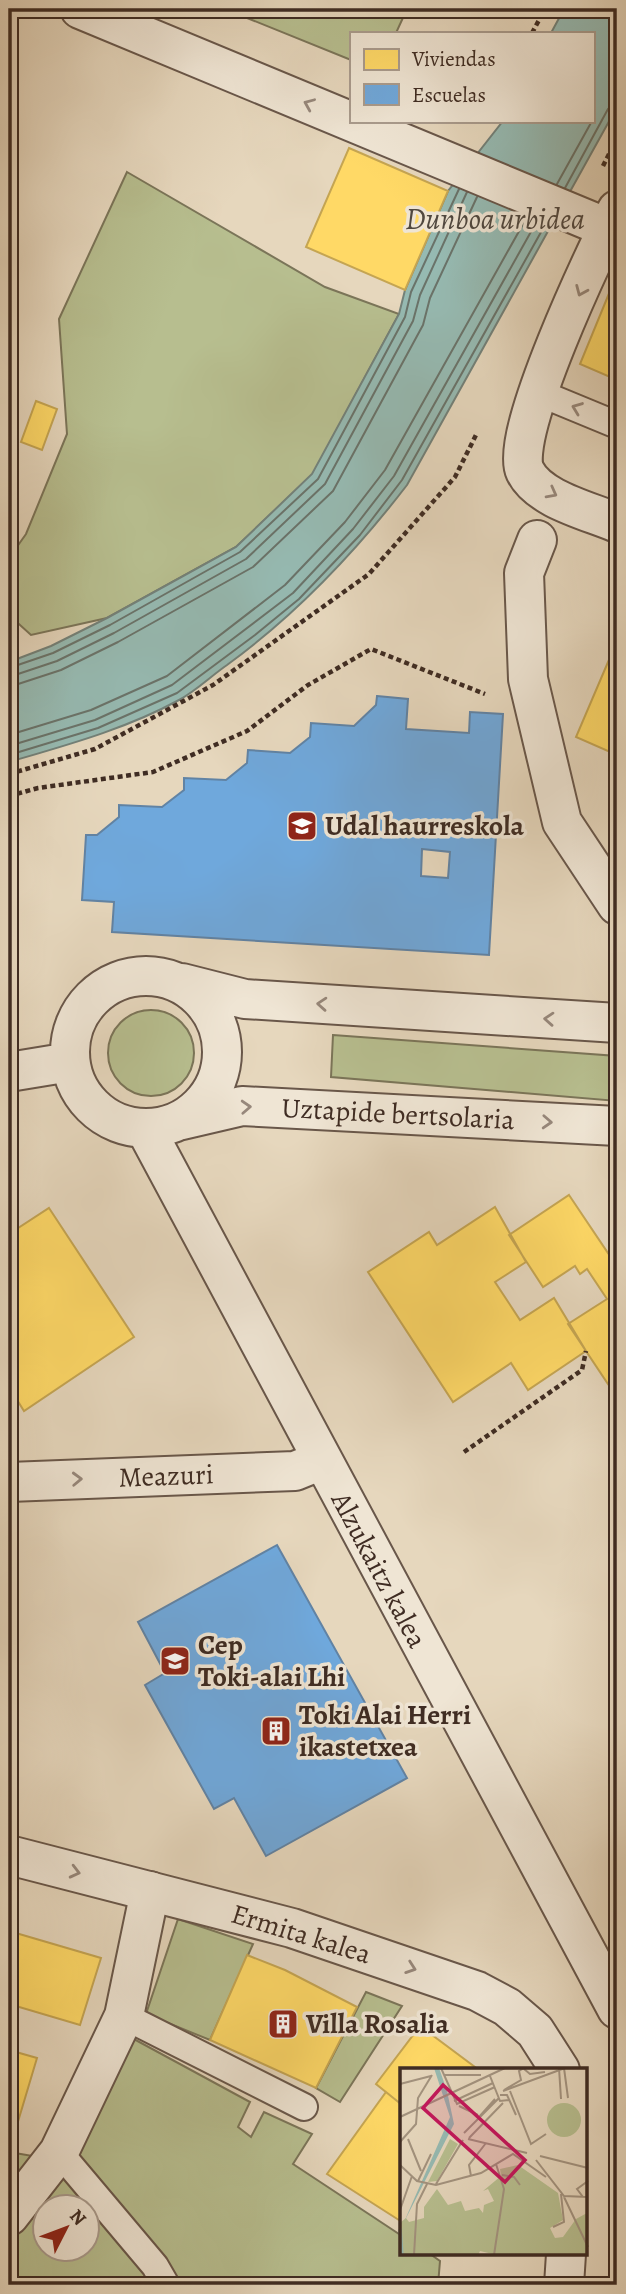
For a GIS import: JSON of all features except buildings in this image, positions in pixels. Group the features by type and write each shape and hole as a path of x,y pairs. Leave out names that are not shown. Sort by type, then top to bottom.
{"street":[{"path":"80,9 573,214 614,223 537,392 521,453 525,470 535,484 617,523"},
{"path":"537,540 524,573 528,679 562,822 617,905"},
{"path":"182,983 201,998 215,1017 222,1041 222,1065 215,1088 207,1098 162,1125 118,1123 96,1109 79,1087 70,1062 71,1038 78,1016 92,997 112,983 135,976 159,976 245,999 617,1023"},
{"path":"9,1072 70,1062"},
{"name":"Uztapide bertsolaria","path":"162,1125 242,1106 617,1126"},
{"name":"Alzukaitz kalea","path":"162,1125 322,1460 617,2009"},
{"name":"Meazuri","path":"9,1482 295,1471 322,1460"},
{"name":"Ermita kalea","path":"9,1855 292,1928 477,1991 507,2007 535,2031 559,2068"},
{"path":"9,2216 59,2152 124,2016 150,1891"},
{"path":"564,2285 566,2256"}],"lane":[{"path":"537,392 617,425"},
{"path":"124,2016 304,2107"},
{"path":"59,2152 155,2266 166,2285"}],"path":[{"path":"533,32 545,9"},
{"path":"9,774 95,748 213,685 369,574 455,477 479,428"},
{"path":"9,796 38,788 153,772 247,731 308,685 371,649 496,699"},
{"path":"464,1452 582,1370 586,1351"}],"green space":[{"path":"225,9 407,9 396,32 350,32 350,60"},
{"path":"127,172 325,287 399,314 313,474 236,547 107,618 31,635 9,615 9,558 26,534 67,434 59,319"},
{"path":"151,1010 175,1017 187,1029 194,1053 187,1077 175,1089 151,1096 127,1089 115,1077 108,1053 115,1029 127,1017"},
{"path":"333,1035 617,1056 617,1101 331,1077"},
{"path":"178,1919 253,1944 210,2040 146,2014"},
{"path":"366,1992 402,2006 340,2102 316,2088"},
{"path":"132,2038 250,2102 238,2127 251,2137 264,2112 312,2134 293,2164 400,2235 400,2256 433,2256 440,2261 438,2285 9,2285 9,2152 38,2157"}],"water":[{"name":"Dunboa urbidea","path":"564,9 617,9 617,107 407,485 345,559 301,604 191,692 159,710 117,728 9,762 9,662 51,646 107,618 236,547 312,474 399,314 405,290 448,191 502,122 594,122 594,32 552,32"}],"place":[{"name":"Udal haurreskola","path":"302,826"},
{"name":"Cep Toki-alai Lhi","path":"175,1661"},
{"name":"Toki Alai Herri ikastetxea","path":"276,1731"},
{"name":"Villa Rosalia","path":"283,2024"}]}
